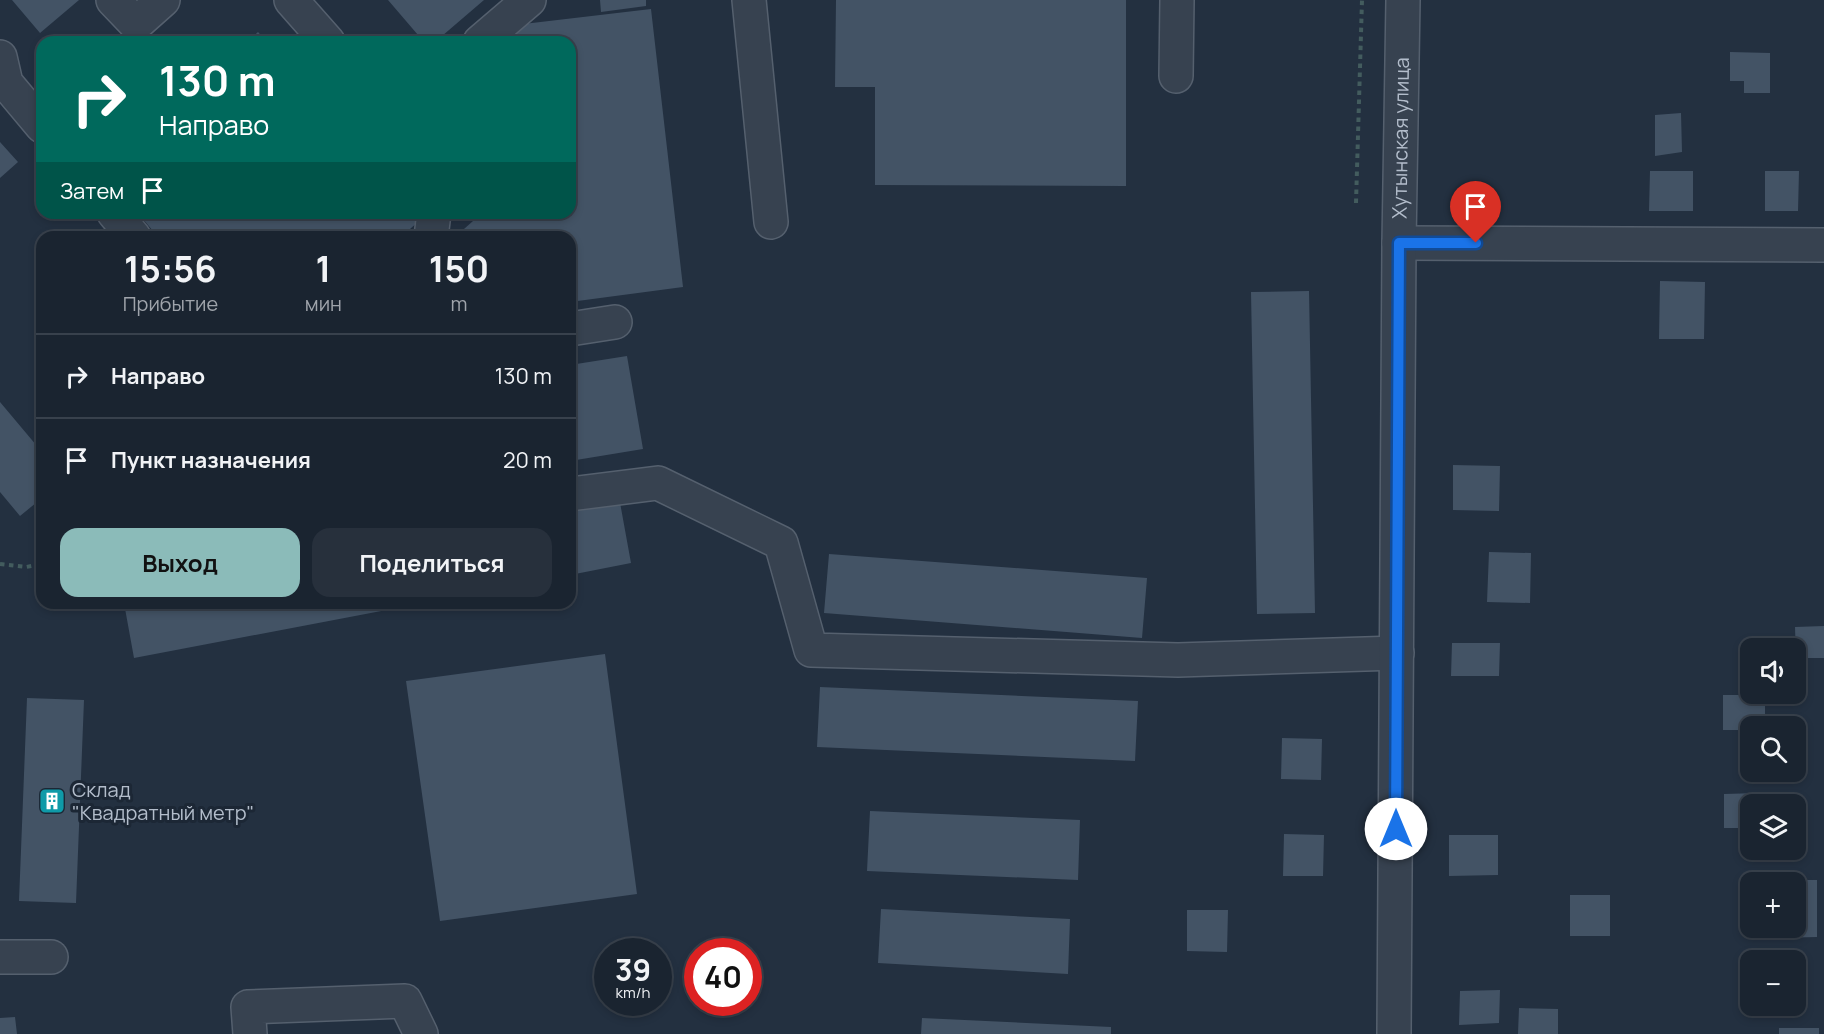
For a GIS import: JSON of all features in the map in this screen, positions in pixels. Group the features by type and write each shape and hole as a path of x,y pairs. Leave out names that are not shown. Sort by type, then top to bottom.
{"street":[{"path":"113,0 136,24 163,0"},
{"path":"291,0 323,36"},
{"path":"487,36 529,0"},
{"path":"749,0 771,222"},
{"path":"1176,76 1177,0"},
{"name":"Хутынская улица","path":"1394,1034 1399,243 1403,0"},
{"path":"0,57 6,83 36,119"},
{"path":"119,219 129,231"},
{"path":"1399,243 1824,245"},
{"path":"576,328 615,322"},
{"path":"576,493 658,483 781,543 811,650 1178,660 1397,653"},
{"path":"0,957 51,957"},
{"path":"250,1034 248,1007 405,1001 421,1034"}],"path":[{"path":"1356,203 1362,0"},
{"path":"0,564 26,567 36,565"}],"building":[{"path":"12,0 79,0 40,33"},
{"path":"388,0 484,0 442,36 419,36"},
{"path":"600,0 646,0 646,6 601,12"},
{"path":"836,0 1126,0 1126,186 875,185 875,87 835,87"},
{"path":"651,9 683,287 576,301 576,231 462,231 475,219 576,219 576,36 516,36 515,25"},
{"path":"1730,52 1770,53 1770,93 1744,93 1744,81 1730,81"},
{"path":"1681,113 1682,152 1655,156 1655,115"},
{"path":"0,142 18,162 0,178"},
{"path":"1650,171 1693,171 1693,211 1649,211"},
{"path":"1765,171 1799,171 1798,211 1765,211"},
{"path":"143,219 417,219 419,221 408,231 153,231"},
{"path":"1660,281 1705,282 1704,339 1659,339"},
{"path":"1309,291 1315,613 1257,614 1251,292"},
{"path":"627,356 643,449 576,460 576,364"},
{"path":"0,402 36,445 36,503 20,516 0,492"},
{"path":"1453,465 1500,466 1499,511 1453,510"},
{"path":"619,497 631,563 576,574 576,505"},
{"path":"1489,552 1531,553 1530,603 1487,602"},
{"path":"829,554 1147,578 1142,638 824,613"},
{"path":"125,609 392,609 134,658"},
{"path":"1824,626 1824,658 1806,658 1806,638 1795,638 1795,627"},
{"path":"1452,643 1500,643 1499,676 1451,676"},
{"path":"605,654 637,894 440,921 406,681"},
{"path":"820,687 1138,701 1135,761 817,747"},
{"path":"1723,695 1740,695 1740,704 1765,704 1765,716 1740,716 1740,730 1723,730"},
{"name":"Склад \"Квадратный метр\"","path":"27,698 84,700 76,903 19,901"},
{"path":"1282,738 1322,739 1321,780 1281,779"},
{"path":"1759,793 1740,794 1740,828 1724,828 1724,794"},
{"path":"870,811 1080,820 1078,880 867,871"},
{"path":"1284,834 1324,835 1323,876 1283,876"},
{"path":"1449,835 1498,835 1498,875 1449,876"},
{"path":"1806,880 1817,880 1817,937 1806,937"},
{"path":"1570,895 1610,895 1610,936 1570,936"},
{"path":"881,909 1070,919 1068,974 878,963"},
{"path":"1187,910 1228,910 1227,952 1187,951"},
{"path":"1500,990 1499,1023 1459,1025 1460,991"},
{"path":"1519,1008 1558,1009 1558,1034 1518,1034"},
{"path":"15,1017 17,1034 0,1034 0,1018"},
{"path":"922,1018 1111,1027 1111,1034 921,1034"},
{"path":"1779,1028 1819,1028 1819,1034 1779,1034"}],"place":[{"name":"Склад \"Квадратный метр\"","path":"52,801"}],"route":[{"path":"1396,829 1399,243 1476,243"}]}
